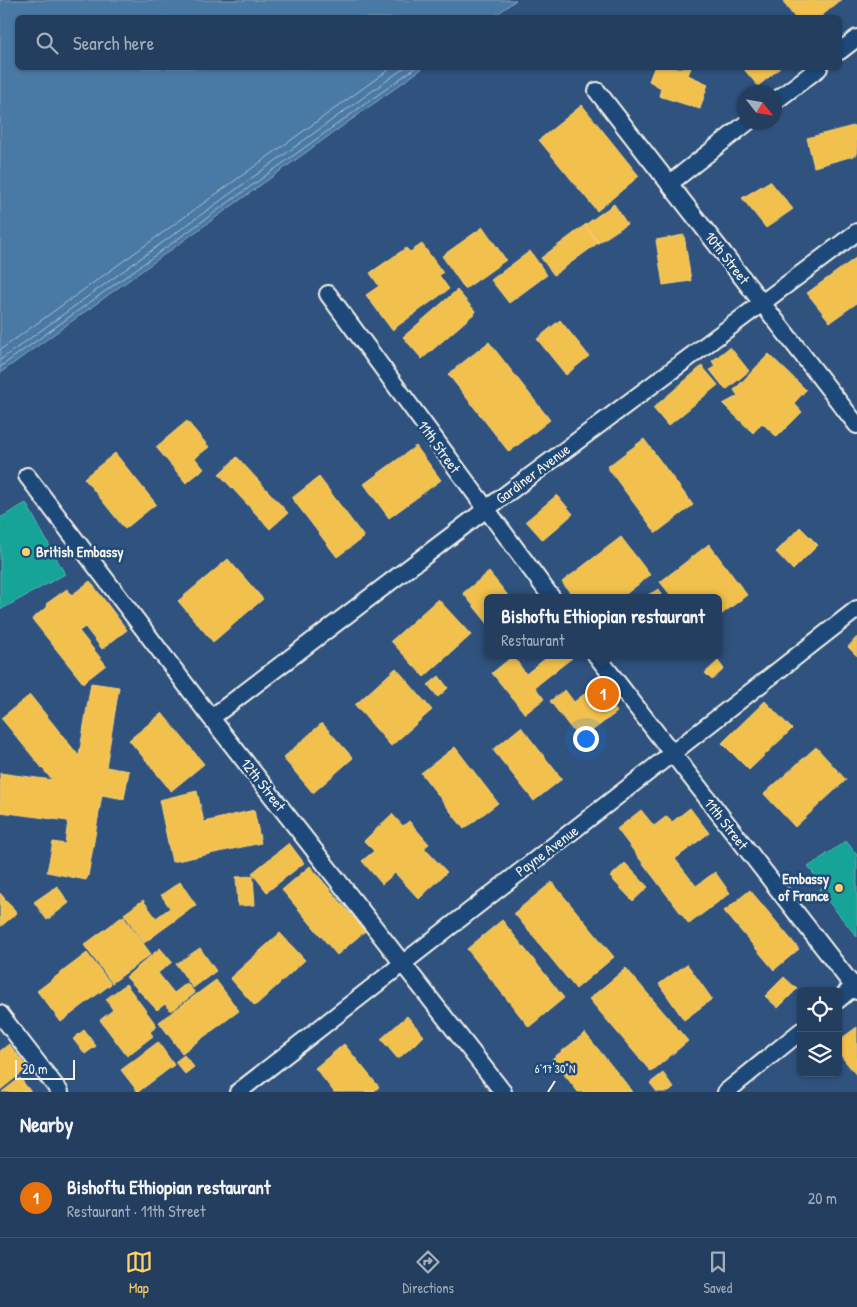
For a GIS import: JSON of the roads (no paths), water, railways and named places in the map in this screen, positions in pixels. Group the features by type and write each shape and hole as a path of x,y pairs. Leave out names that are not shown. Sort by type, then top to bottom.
{"street":[{"path":"842,50 857,38"},
{"path":"782,96 816,70"},
{"name":"10th Street","path":"597,91 857,425"},
{"path":"669,184 738,130"},
{"name":"Gardiner Avenue","path":"210,718 857,232"},
{"name":"11th Street","path":"328,294 485,510 549,594"},
{"name":"12th Street","path":"27,476 210,718 503,1092"},
{"name":"Payne Avenue","path":"238,1092 402,962 672,755 857,609"},
{"name":"11th Street","path":"599,659 672,755 856,987"},
{"path":"842,997 856,987"},
{"path":"0,1014 60,1092"},
{"path":"726,1092 799,1032"}],"water":[{"path":"0,0 516,0 496,15 15,15 15,70 420,70 0,373"}],"place":[{"name":"British Embassy","path":"26,552"},
{"name":"Bishoftu Ethiopian restaurant","path":"603,694"},
{"name":"Embassy of France","path":"839,888"}]}
